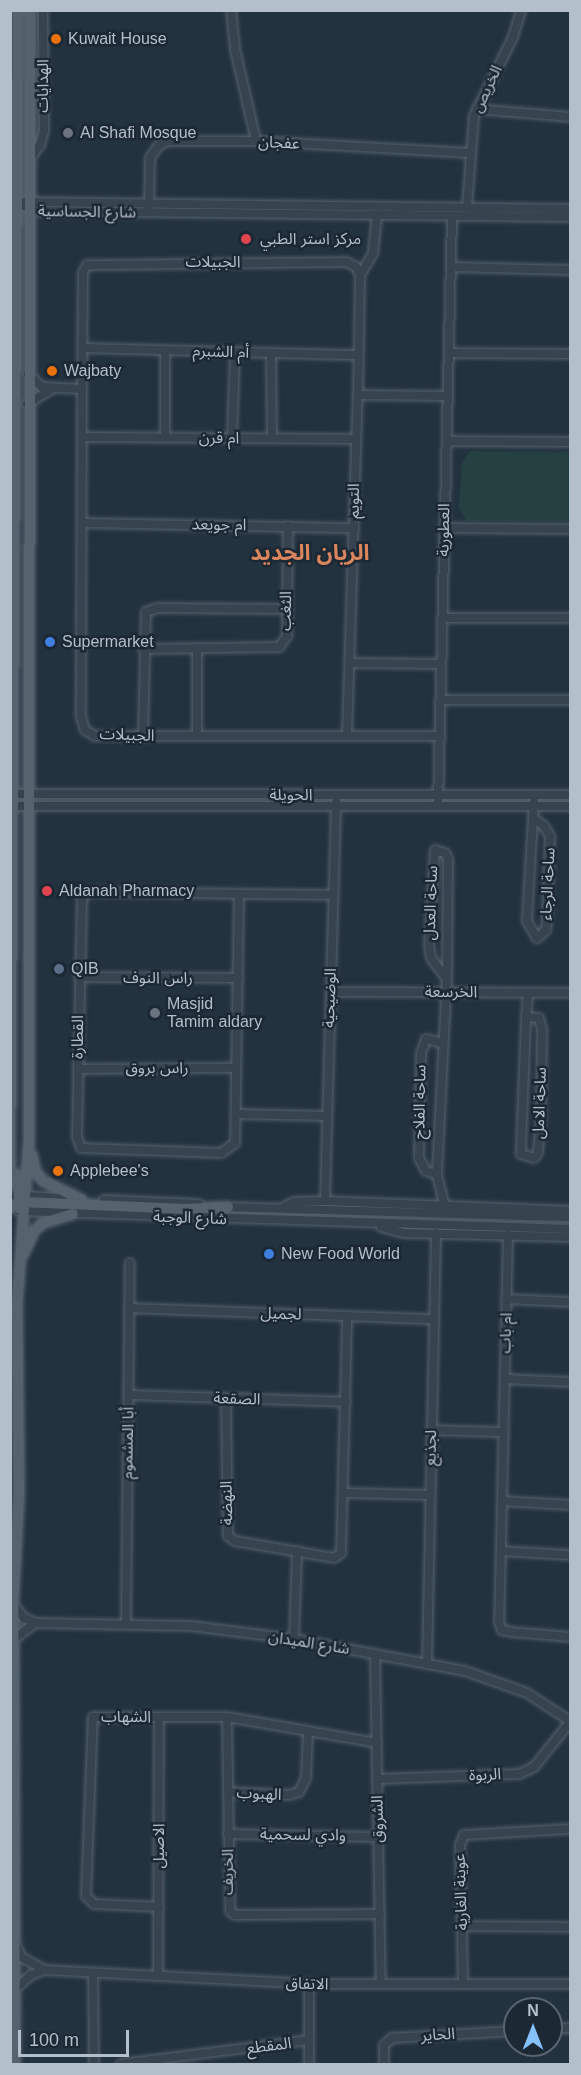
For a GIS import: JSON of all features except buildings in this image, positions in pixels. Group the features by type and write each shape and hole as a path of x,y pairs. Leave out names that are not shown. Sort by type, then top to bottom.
{"main road":[{"path":"10,1183 12,279 16,204 18,10"},
{"path":"30,10 31,206 27,374 29,1140 35,1171 43,1181 82,1200"},
{"path":"12,1079 17,1133 14,1280 17,1304"},
{"path":"15,2064 13,1604 19,1504 17,1304 20,1263 15,1203 29,1140"},
{"path":"15,1203 185,1209 228,1207"},
{"path":"20,1263 34,1231 53,1218 73,1214"}],"street":[{"name":"الهدايات","path":"31,157 40,145 44,131 43,10"},
{"path":"231,10 235,49 256,141"},
{"name":"الخريص","path":"467,207 470,153 477,109 513,37 521,10"},
{"path":"477,109 570,117"},
{"name":"عفجان","path":"149,212 150,158 159,145 181,140 256,141 470,153"},
{"name":"شارع الجساسية","path":"31,206 150,202 570,209"},
{"name":"شارع الجساسية","path":"16,204 149,212 570,217"},
{"path":"358,271 373,253 377,206"},
{"name":"العطورية","path":"438,806 452,217"},
{"name":"الجبيلات","path":"358,271 347,262 93,262 83,273 84,523 81,717 85,730 95,736 440,736"},
{"path":"451,267 570,270"},
{"name":"التويم","path":"347,736 354,528 358,271"},
{"name":"أم الشبرم","path":"84,348 270,354 358,354"},
{"path":"165,350 165,438"},
{"path":"232,438 235,353"},
{"path":"449,353 570,354"},
{"path":"270,354 272,438"},
{"path":"27,374 34,382 52,388 82,389"},
{"path":"27,404 52,388"},
{"path":"357,396 448,396"},
{"name":"ام قرن","path":"82,437 355,439"},
{"path":"447,441 570,442"},
{"name":"ام جويعد","path":"84,523 354,528"},
{"name":"الثغب","path":"143,649 197,651 279,647 287,636 288,526"},
{"path":"444,528 570,529"},
{"path":"143,737 144,619 149,609 286,609"},
{"path":"442,618 570,618"},
{"path":"197,651 197,736"},
{"path":"350,663 441,664"},
{"path":"440,700 570,700"},
{"name":"الحويلة","path":"12,794 570,795"},
{"path":"173,795 173,806"},
{"name":"الوضيحية","path":"325,1201 336,795"},
{"name":"ساحة الرجاء","path":"534,795 527,921 537,938 546,930 548,921 550,836 534,819"},
{"name":"الحويلة","path":"12,806 570,806"},
{"name":"ساحة العدل","path":"445,992 447,979 448,859 445,853 435,850 430,958 447,979"},
{"name":"القطارة","path":"238,894 235,1143 221,1153 92,1151 81,1148 77,1137 82,897 92,892 333,895"},
{"name":"راس النوف","path":"79,977 238,978"},
{"name":"الخرسعة","path":"331,992 570,993"},
{"name":"ساحة الفلاح","path":"445,992 437,1174 438,1187 445,1207"},
{"name":"ساحة الامل","path":"525,1017 539,1018 542,1029 541,1122 538,1153 534,1158 521,1154 520,1149 525,1017 528,993"},
{"name":"ساحة الفلاح","path":"437,1174 426,1171 419,1158 420,1053 426,1040 442,1043"},
{"name":"راس بروق","path":"78,1069 236,1068"},
{"path":"236,1114 327,1116"},
{"path":"428,1206 438,1187"},
{"name":"شارع الوجبة","path":"15,1203 82,1200 228,1207 570,1217"},
{"name":"شارع الوجبة","path":"283,1208 294,1202 325,1201 570,1211"},
{"name":"شارع الوجبة","path":"15,1203 73,1214 570,1228"},
{"name":"شارع الوجبة","path":"369,1223 404,1233 570,1237"},
{"name":"لجذيع","path":"427,1664 436,1233"},
{"name":"ام باب","path":"508,1235 501,1551 502,1630 570,1637"},
{"name":"أبا المشموم","path":"126,1623 130,1263"},
{"path":"507,1299 570,1302"},
{"name":"لجميل","path":"129,1308 434,1319"},
{"name":"النهضة","path":"226,1399 228,1536 235,1541 334,1558 341,1553 345,1493 347,1317"},
{"path":"505,1379 570,1382"},
{"name":"الصقعة","path":"129,1395 346,1402"},
{"path":"431,1430 504,1432"},
{"path":"345,1493 430,1495"},
{"path":"502,1501 570,1505"},
{"path":"294,1639 297,1551"},
{"path":"501,1551 570,1556"},
{"path":"13,1604 24,1618 34,1623 13,1640"},
{"name":"شارع الميدان","path":"34,1623 191,1626 294,1639 488,1676 527,1693 570,1721"},
{"name":"الشروق","path":"375,1654 381,1984"},
{"name":"الشهاب","path":"159,1907 94,1904 86,1896 93,1717 226,1717 377,1743"},
{"name":"الاصيل","path":"158,1976 159,1717"},
{"name":"الخريف","path":"226,1717 228,1902 235,1915 380,1914"},
{"name":"الربوة","path":"377,1779 519,1774 534,1767 570,1721"},
{"name":"الهبوب","path":"228,1792 289,1795 299,1792 306,1778 308,1731"},
{"name":"عوينة الغارية","path":"463,1984 460,1845 464,1835 570,1829"},
{"name":"وادي لسحمية","path":"228,1834 378,1837"},
{"path":"462,1926 570,1928"},
{"path":"15,1944 21,1957 44,1970"},
{"path":"15,1989 31,1975 44,1970"},
{"name":"الاتفاق","path":"44,1970 309,1984 570,1984"},
{"path":"93,1973 94,2064"},
{"path":"309,1984 309,2064"},
{"name":"الحاير","path":"384,2064 383,2048 392,2038 503,2032"},
{"name":"المقطع","path":"121,2064 309,2040"}],"green space":[{"path":"470,451 570,452 570,521 467,521 459,508 462,463"}],"place":[{"name":"Kuwait House","path":"56,39"},
{"name":"Al Shafi Mosque","path":"68,133"},
{"name":"مركز استر الطبي","path":"246,239"},
{"name":"Wajbaty","path":"52,371"},
{"name":"Supermarket","path":"50,642"},
{"name":"Aldanah Pharmacy","path":"47,891"},
{"name":"QIB","path":"59,969"},
{"name":"Masjid Tamim aldary","path":"155,1013"},
{"name":"Applebee's","path":"58,1171"},
{"name":"New Food World","path":"269,1254"}],"district":[{"name":"الريان الجديد","path":"310,553"}]}
